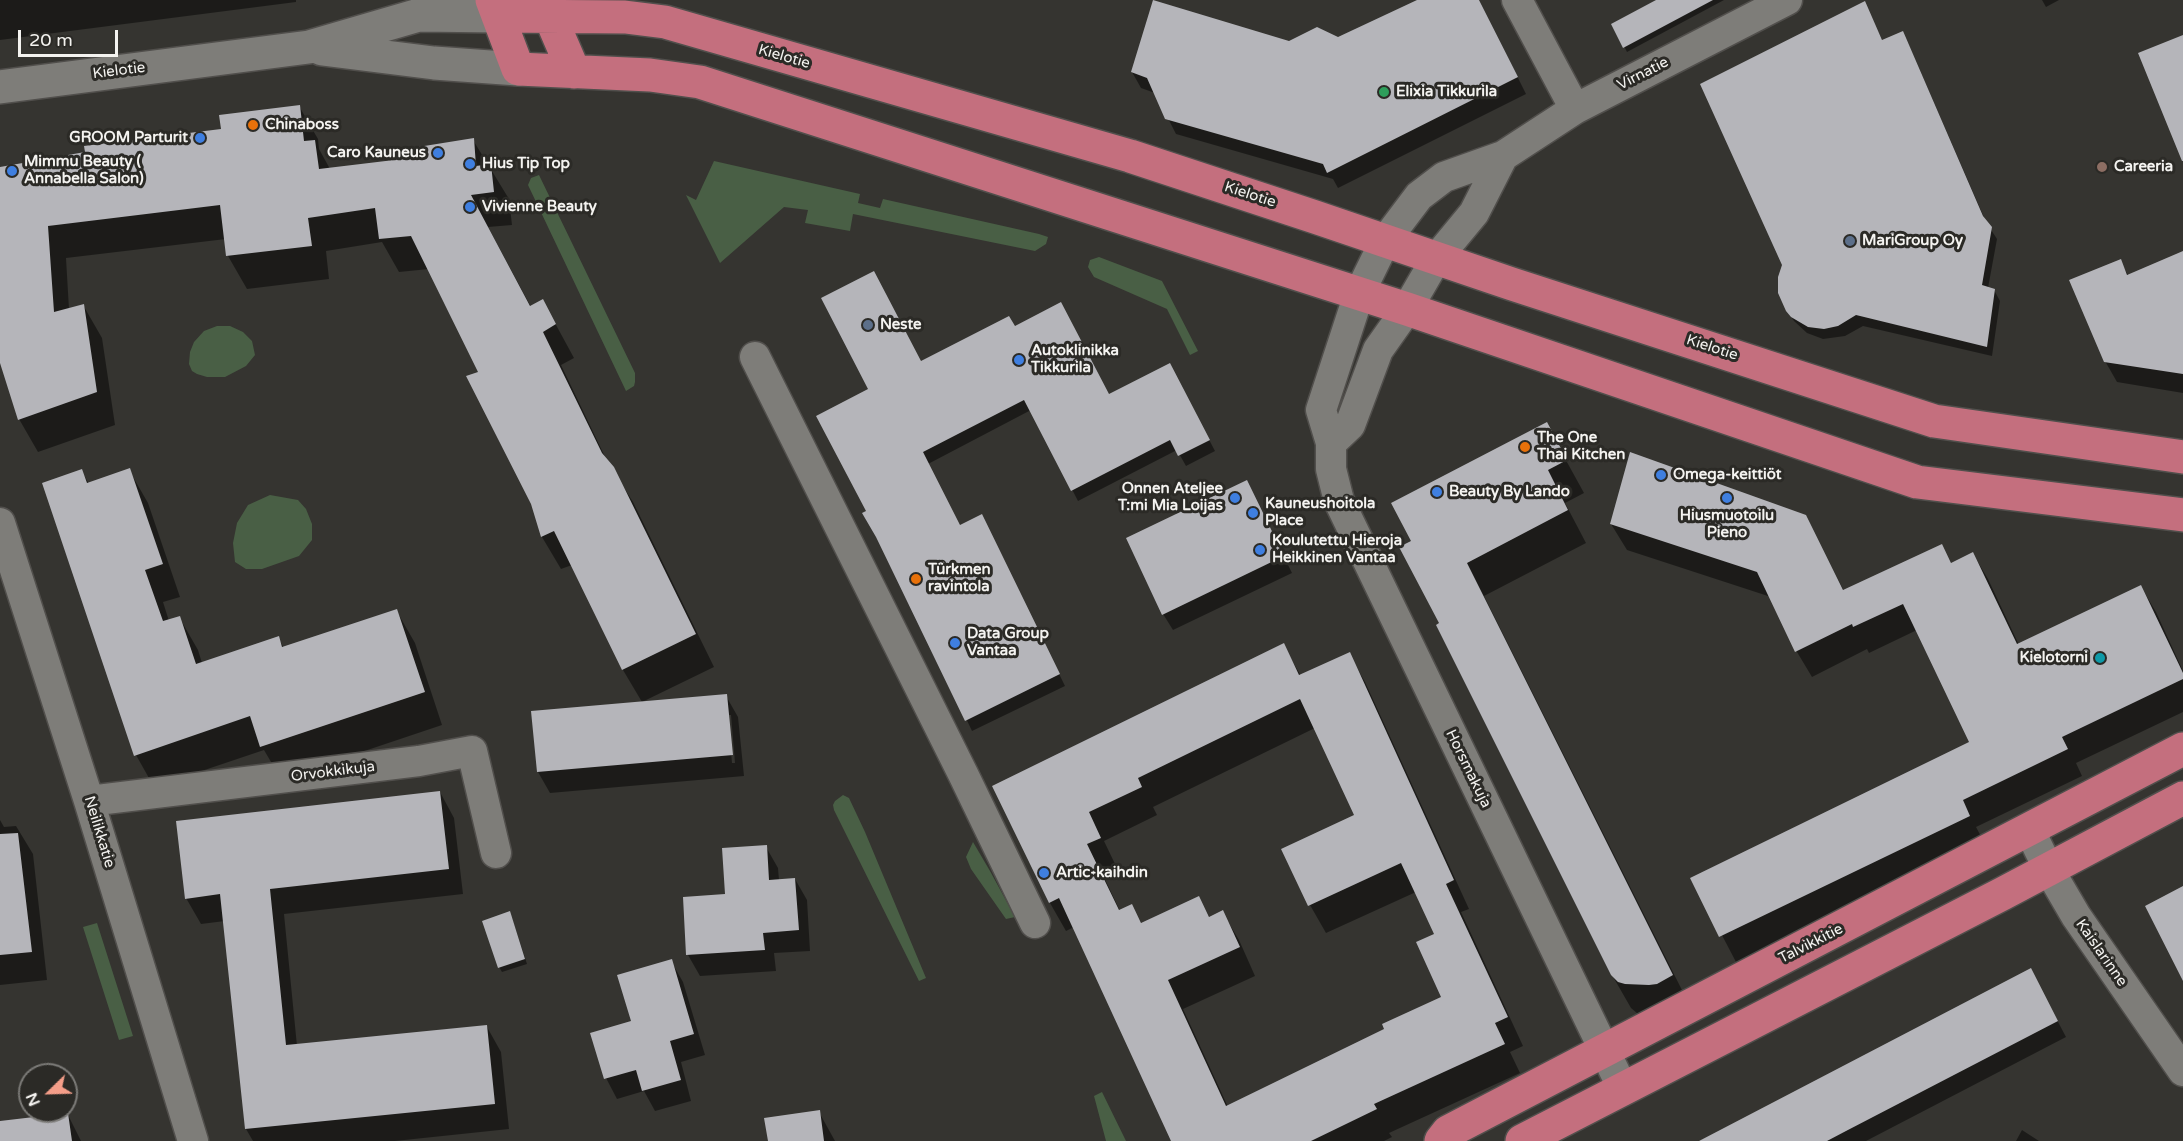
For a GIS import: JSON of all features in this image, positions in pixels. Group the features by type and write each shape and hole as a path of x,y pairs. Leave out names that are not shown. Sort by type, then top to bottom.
{"main road":[{"name":"Kielotie","path":"495,8 546,7 665,22 1130,156 1436,259 1934,421 2183,457"},
{"path":"546,7 574,72"},
{"path":"495,8 518,69"},
{"name":"Kielotie","path":"518,69 650,75 700,82 1407,309 1917,482 2183,515"},
{"name":"Talvikkitie","path":"1441,1141 1448,1132 2183,749"},
{"path":"1522,1141 2183,798"}],"street":[{"path":"1517,0 1575,109"},
{"name":"Virnatie","path":"1359,294 1385,241 1419,196 1444,177 1503,156 1575,109 1787,0"},
{"name":"Kielotie","path":"0,87 309,47 419,15 495,8"},
{"name":"Kielotie","path":"309,47 434,63 518,69"},
{"name":"Virnatie","path":"1407,309 1436,259 1474,213 1503,156"},
{"name":"Horsmakuja","path":"1359,294 1321,410 1331,444 1331,469 1340,501 1623,1089"},
{"path":"1331,444 1350,425 1378,350 1407,309"},
{"path":"755,357 1035,923"},
{"name":"Neilikkatie","path":"0,523 89,801 193,1141"},
{"name":"Orvokkikuja","path":"89,801 419,761 471,751 496,853"},
{"name":"Kaislarinne","path":"2029,829 2048,868 2076,916 2183,1071"}],"green space":[{"path":"714,161 860,194 858,203 880,208 883,199 1048,237 1046,244 1035,251 853,214 850,231 805,223 808,210 784,207 720,263 686,195 696,200"},
{"path":"539,175 635,373 634,386 626,391 528,185 531,178"},
{"path":"1099,257 1162,281 1198,351 1190,355 1167,309 1094,277 1088,267 1090,260"},
{"path":"217,326 230,326 243,332 252,341 255,355 246,366 225,377 207,377 197,374 192,371 189,364 194,342 204,331"},
{"path":"270,495 298,500 306,509 312,524 312,540 299,556 262,569 246,569 235,562 233,543 237,523 248,505"},
{"path":"843,795 849,798 865,832 926,978 919,981 834,810 835,801"},
{"path":"973,842 1015,917 1006,919 971,869 966,857"},
{"path":"97,923 133,1036 119,1040 83,927"},
{"path":"1102,1092 1126,1141 1106,1141 1094,1096"}],"building":[{"path":"1153,0 1289,41 1317,27 1338,37 1417,0 1479,0 1518,77 1327,173 1323,164 1165,119 1147,78 1131,72"},
{"path":"1656,0 1713,0 1623,48 1611,24"},
{"path":"1865,1 1882,40 1903,31 1983,216 1992,227 1982,285 1995,289 1987,347 1856,315 1838,326 1824,329 1808,327 1791,317 1778,293 1778,277 1782,265 1700,84"},
{"path":"2183,35 2183,161 2182,161 2138,53"},
{"path":"300,105 304,141 315,140 319,169 419,157 418,147 474,138 476,166 491,164 494,192 471,195 530,306 543,299 556,324 543,332 602,453 614,467 696,634 622,670 554,531 541,537 531,504 466,376 478,372 411,236 379,239 375,208 308,218 312,246 226,256 220,205 48,226 54,312 84,304 97,392 18,420 0,363 0,167 85,152 84,146 221,129 219,115"},
{"path":"2183,251 2183,374 2104,362 2069,280 2121,259 2127,275"},
{"path":"874,271 921,361 1009,316 1015,326 1061,302 1109,394 1170,363 1210,440 1178,456 1170,440 1071,491 1024,400 923,452 960,525 982,514 1060,674 965,721 876,537 862,513 866,511 816,416 868,389 821,298"},
{"path":"1547,422 1567,460 1548,470 1568,510 1467,563 1673,975 1657,984 1625,984 1618,982 1611,975 1436,625 1439,623 1399,547 1411,541 1391,503"},
{"path":"1630,452 1806,515 1843,590 1942,544 1951,563 1973,552 2017,644 2141,585 2183,673 2183,679 2062,737 2068,749 1963,800 1970,816 1719,937 1690,878 1969,742 1903,604 1853,627 1852,624 1795,652 1757,572 1610,524"},
{"path":"130,468 163,564 145,570 163,621 180,616 196,664 279,636 282,647 397,609 425,692 260,747 250,716 134,756 42,483 82,469 87,483"},
{"path":"1247,480 1284,556 1162,615 1126,538"},
{"path":"1284,643 1299,675 1350,652 1454,880 1446,884 1508,1017 1495,1023 1505,1044 1374,1104 1377,1109 1311,1141 1171,1141 1059,898 1049,903 992,786","holes":["1300,699 1354,815 1281,849 1308,906 1401,863 1434,934 1416,942 1441,997 1382,1024 1384,1029 1226,1106 1168,980 1240,947 1223,910 1209,917 1199,896 1141,923 1132,904 1119,910 1087,844 1101,838 1089,812 1142,787 1138,778"]},
{"path":"727,694 733,755 537,772 531,711"},
{"path":"440,791 449,869 270,889 286,1045 487,1025 495,1104 245,1129 220,894 185,899 176,821"},
{"path":"18,833 32,952 0,955 0,834"},
{"path":"767,845 769,880 795,878 799,930 763,933 765,950 686,955 683,897 725,894 722,848"},
{"path":"2183,886 2183,981 2145,906"},
{"path":"510,911 525,959 498,968 482,921"},
{"path":"672,959 694,1034 670,1041 681,1080 642,1091 636,1070 604,1079 590,1033 631,1021 617,975"},
{"path":"2031,968 2058,1021 1827,1141 1699,1141"},
{"path":"820,1110 824,1141 768,1141 764,1118"},
{"path":"18,1119 18,1123 69,1123 72,1141 0,1141 0,1121"}],"place":[{"name":"Elixia Tikkurila","path":"1384,92"},
{"name":"Chinaboss","path":"253,125"},
{"name":"GROOM Parturit","path":"200,138"},
{"name":"Caro Kauneus","path":"438,153"},
{"name":"Hius Tip Top","path":"470,164"},
{"name":"Careeria","path":"2102,167"},
{"name":"Mimmu Beauty ( Annabella Salon)","path":"12,171"},
{"name":"Vivienne Beauty","path":"470,207"},
{"name":"MariGroup Oy","path":"1850,241"},
{"name":"Neste","path":"868,325"},
{"name":"Autoklinikka Tikkurila","path":"1019,360"},
{"name":"The One Thai Kitchen","path":"1525,447"},
{"name":"Omega-keittiöt","path":"1661,475"},
{"name":"Beauty By Lando","path":"1437,492"},
{"name":"Onnen Ateljee T:mi Mia Loijas","path":"1235,498"},
{"name":"Hiusmuotoilu Pieno","path":"1727,498"},
{"name":"Kauneushoitola Place","path":"1253,513"},
{"name":"Koulutettu Hieroja Heikkinen Vantaa","path":"1260,550"},
{"name":"Türkmen ravintola","path":"916,579"},
{"name":"Data Group Vantaa","path":"955,643"},
{"name":"Kielotorni","path":"2100,658"},
{"name":"Artic-kaihdin","path":"1044,873"}]}
